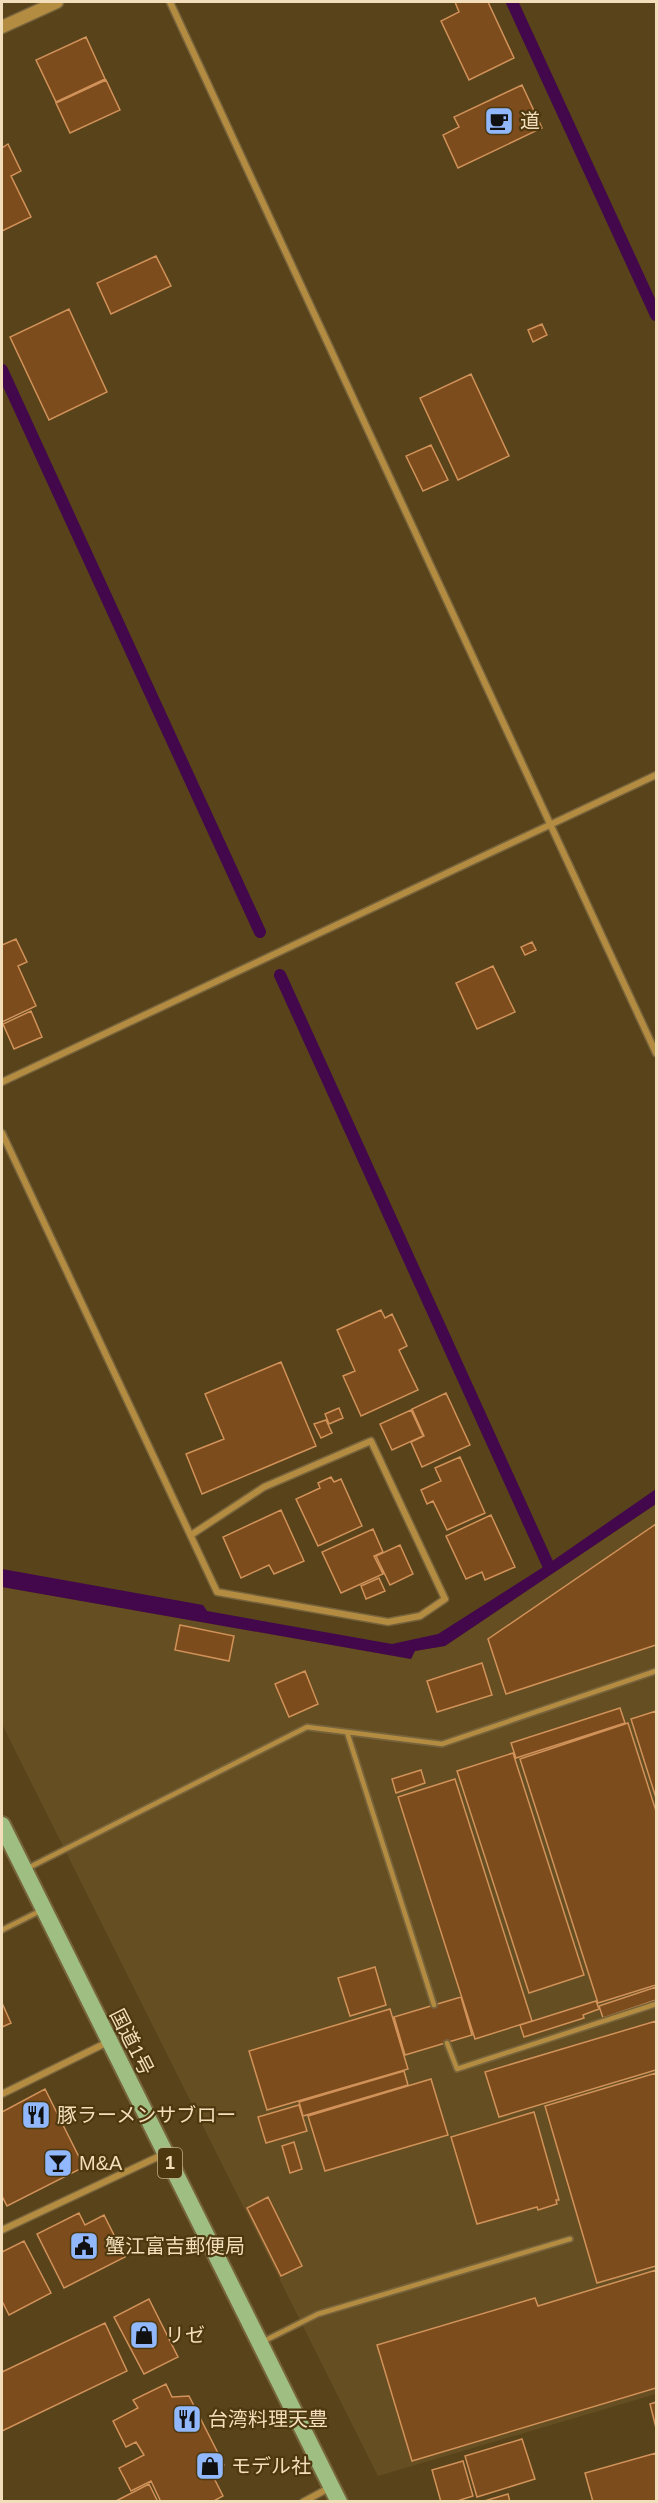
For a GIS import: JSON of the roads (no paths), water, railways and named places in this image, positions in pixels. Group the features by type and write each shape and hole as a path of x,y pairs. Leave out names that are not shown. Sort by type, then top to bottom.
{"highway":[{"name":"国道1号","path":"2,1825 108,2042 336,2494"}],"main road":[{"path":"2,27 57,2"}],"street":[{"path":"170,2 657,1053"},
{"path":"2,1082 657,775"},
{"path":"2,1133 217,1592 388,1622 420,1616 445,1599 371,1442 264,1487 191,1535"},
{"path":"2,2094 108,2042"},
{"path":"2,2230 165,2153"},
{"path":"303,2502 336,2494"}],"lane":[{"path":"24,1870 307,1727 442,1744 657,1671"},
{"path":"347,1732 434,2005"},
{"path":"2,1930 43,1910"},
{"path":"447,2043 457,2069 657,2004"},
{"path":"260,2343 318,2314 570,2239"}],"waterway":[{"path":"512,2 656,315"},
{"path":"2,370 260,932"},
{"path":"280,975 549,1567"}],"place":[{"name":"道","path":"499,121"},
{"name":"豚ラーメンサブロー","path":"36,2115"},
{"name":"M&A","path":"58,2163"},
{"name":"蟹江富吉郵便局","path":"84,2246"},
{"name":"リゼ","path":"144,2335"},
{"name":"台湾料理天豊","path":"187,2419"},
{"name":"モデル社","path":"210,2466"}]}
